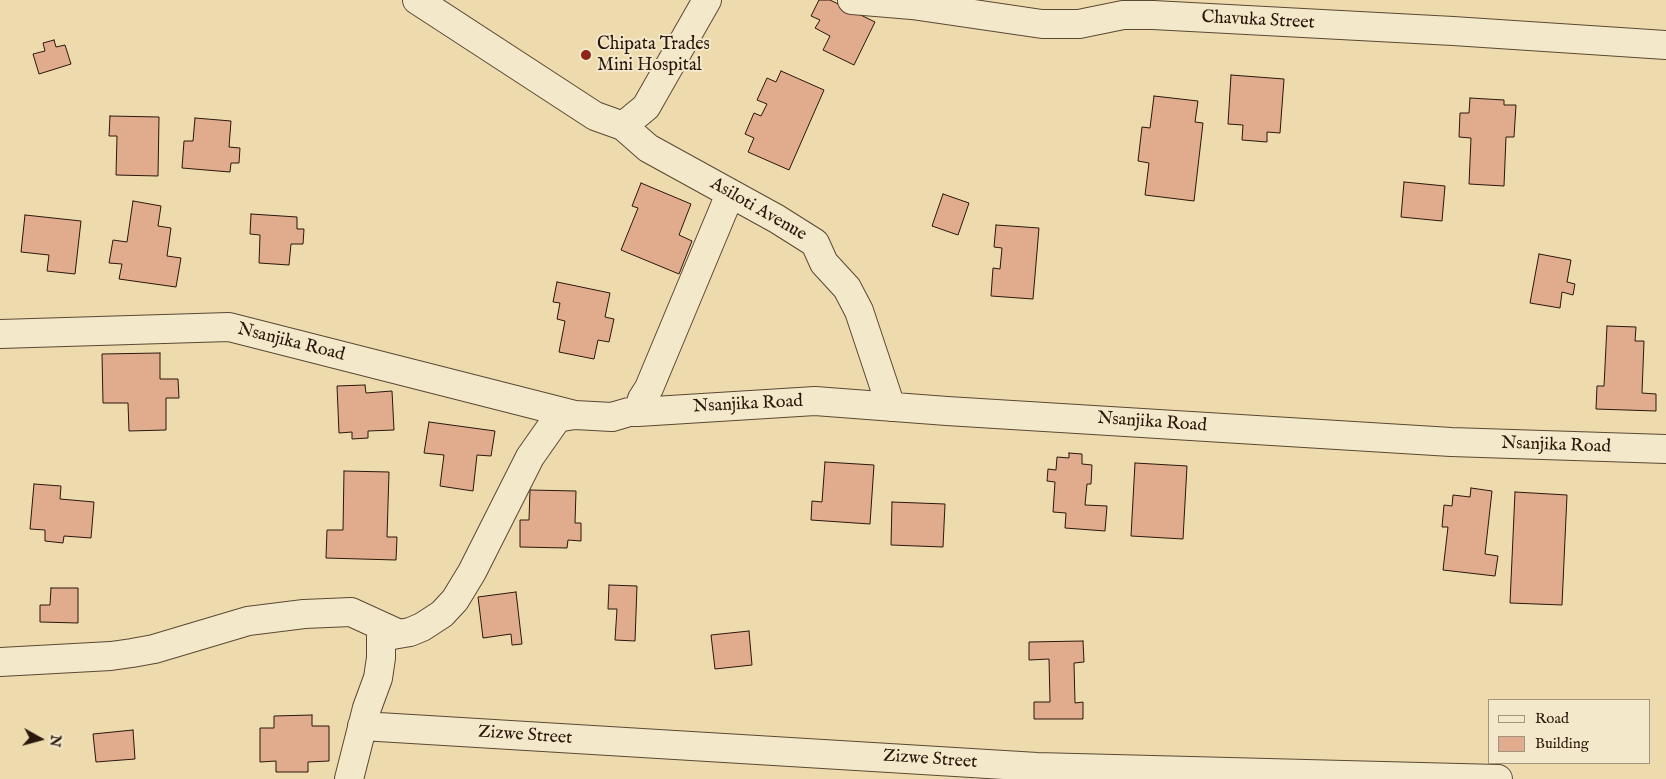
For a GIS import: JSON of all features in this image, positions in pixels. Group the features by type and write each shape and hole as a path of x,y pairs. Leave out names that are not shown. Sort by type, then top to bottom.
{"street":[{"path":"623,126 646,107 707,0"},
{"name":"Chavuka Street","path":"852,0 912,5 1042,24 1079,24 1123,15 1153,15 1666,45"},
{"name":"Asiloti Avenue","path":"432,4 594,116 623,126 648,148 777,219 815,243 824,263 847,288 860,310 891,407"},
{"path":"638,412 730,194"},
{"name":"Nsanjika Road","path":"0,334 229,327 575,415 612,417 629,412 816,401 1451,442 1666,449"},
{"path":"349,779 362,726 378,678 381,658 381,637 410,632 434,621 442,614 454,600 472,572 530,457 556,420 575,415"},
{"path":"0,662 111,656 132,653 154,649 248,621 304,614 351,612 396,633"},
{"name":"Zizwe Street","path":"362,726 1037,767 1498,779"}],"building":[{"path":"819,0 830,0 875,22 854,65 823,50 830,36 815,28 820,20 811,16"},
{"path":"54,40 56,47 65,45 71,64 39,74 33,54 45,51 43,43"},
{"path":"781,71 824,90 789,170 748,152 754,138 745,134 754,113 761,116 767,104 757,100 767,78 776,82"},
{"path":"1231,75 1284,79 1280,133 1267,132 1267,142 1242,140 1243,125 1228,124"},
{"path":"1154,96 1198,101 1195,122 1203,123 1194,201 1145,195 1149,163 1138,161 1142,127 1150,128"},
{"path":"1470,98 1504,100 1504,105 1516,105 1514,137 1506,137 1504,186 1469,184 1471,138 1459,137 1460,113 1469,113"},
{"path":"110,116 159,117 158,176 116,175 117,136 109,136"},
{"path":"195,118 231,121 229,147 240,148 239,163 231,163 230,172 182,168 184,141 193,141"},
{"path":"1404,182 1445,186 1442,221 1401,217"},
{"path":"641,183 691,204 679,235 692,241 679,274 621,250 638,208 632,206"},
{"path":"943,194 969,203 958,235 932,226"},
{"path":"133,201 161,206 158,226 171,228 167,256 181,258 176,287 119,279 122,264 109,263 113,240 127,242"},
{"path":"251,214 297,217 297,229 304,229 303,244 291,244 289,265 259,263 260,235 250,234"},
{"path":"25,215 81,221 75,274 47,271 49,255 21,252"},
{"path":"996,225 1039,228 1033,299 991,296 993,268 1000,269 1002,248 994,247"},
{"path":"1539,254 1571,260 1567,282 1575,284 1573,295 1562,292 1560,308 1530,303"},
{"path":"557,282 610,293 605,317 614,319 609,342 598,340 594,359 559,352 565,321 557,319 560,303 553,302"},
{"path":"1607,326 1636,327 1635,341 1644,341 1642,393 1656,394 1656,411 1596,409 1597,386 1604,386"},
{"path":"160,353 160,379 178,379 179,398 166,398 166,430 129,431 128,403 103,403 102,354"},
{"path":"365,385 366,393 392,391 394,430 368,431 368,438 352,439 352,432 339,433 337,386"},
{"path":"429,422 495,431 491,456 477,455 473,491 440,486 444,455 424,453"},
{"path":"1069,453 1082,454 1082,464 1092,465 1091,484 1087,484 1085,505 1107,506 1105,531 1065,528 1066,513 1053,512 1055,482 1047,481 1048,469 1056,470 1057,457 1069,458"},
{"path":"825,462 874,465 870,524 811,520 812,501 822,502"},
{"path":"1135,463 1187,466 1183,539 1131,536"},
{"path":"344,471 389,472 387,537 397,537 396,560 326,558 327,530 343,530"},
{"path":"34,484 61,486 60,499 94,502 91,538 64,536 63,543 45,541 45,530 30,529"},
{"path":"1471,488 1492,491 1485,554 1498,556 1495,576 1443,570 1448,527 1442,527 1444,505 1452,506 1453,495 1470,497"},
{"path":"530,490 576,491 575,523 581,523 581,541 568,540 567,548 520,547 520,520 529,520"},
{"path":"1515,492 1567,495 1562,605 1510,603"},
{"path":"892,502 945,504 943,547 891,545"},
{"path":"609,585 637,586 635,641 615,640 617,609 608,609"},
{"path":"51,588 78,588 78,623 40,622 40,605 50,605"},
{"path":"516,592 522,644 512,645 511,634 483,638 478,597"},
{"path":"749,631 752,665 715,669 711,635"},
{"path":"1083,641 1084,662 1074,663 1075,703 1083,702 1083,719 1034,719 1034,702 1050,702 1049,659 1029,660 1029,642"},
{"path":"312,715 312,726 329,726 329,761 308,762 308,772 276,772 276,761 260,762 260,728 274,728 274,716"},
{"path":"133,730 135,759 96,762 93,734"}],"place":[{"name":"Chipata Trades Mini Hospital","path":"586,55"}]}
